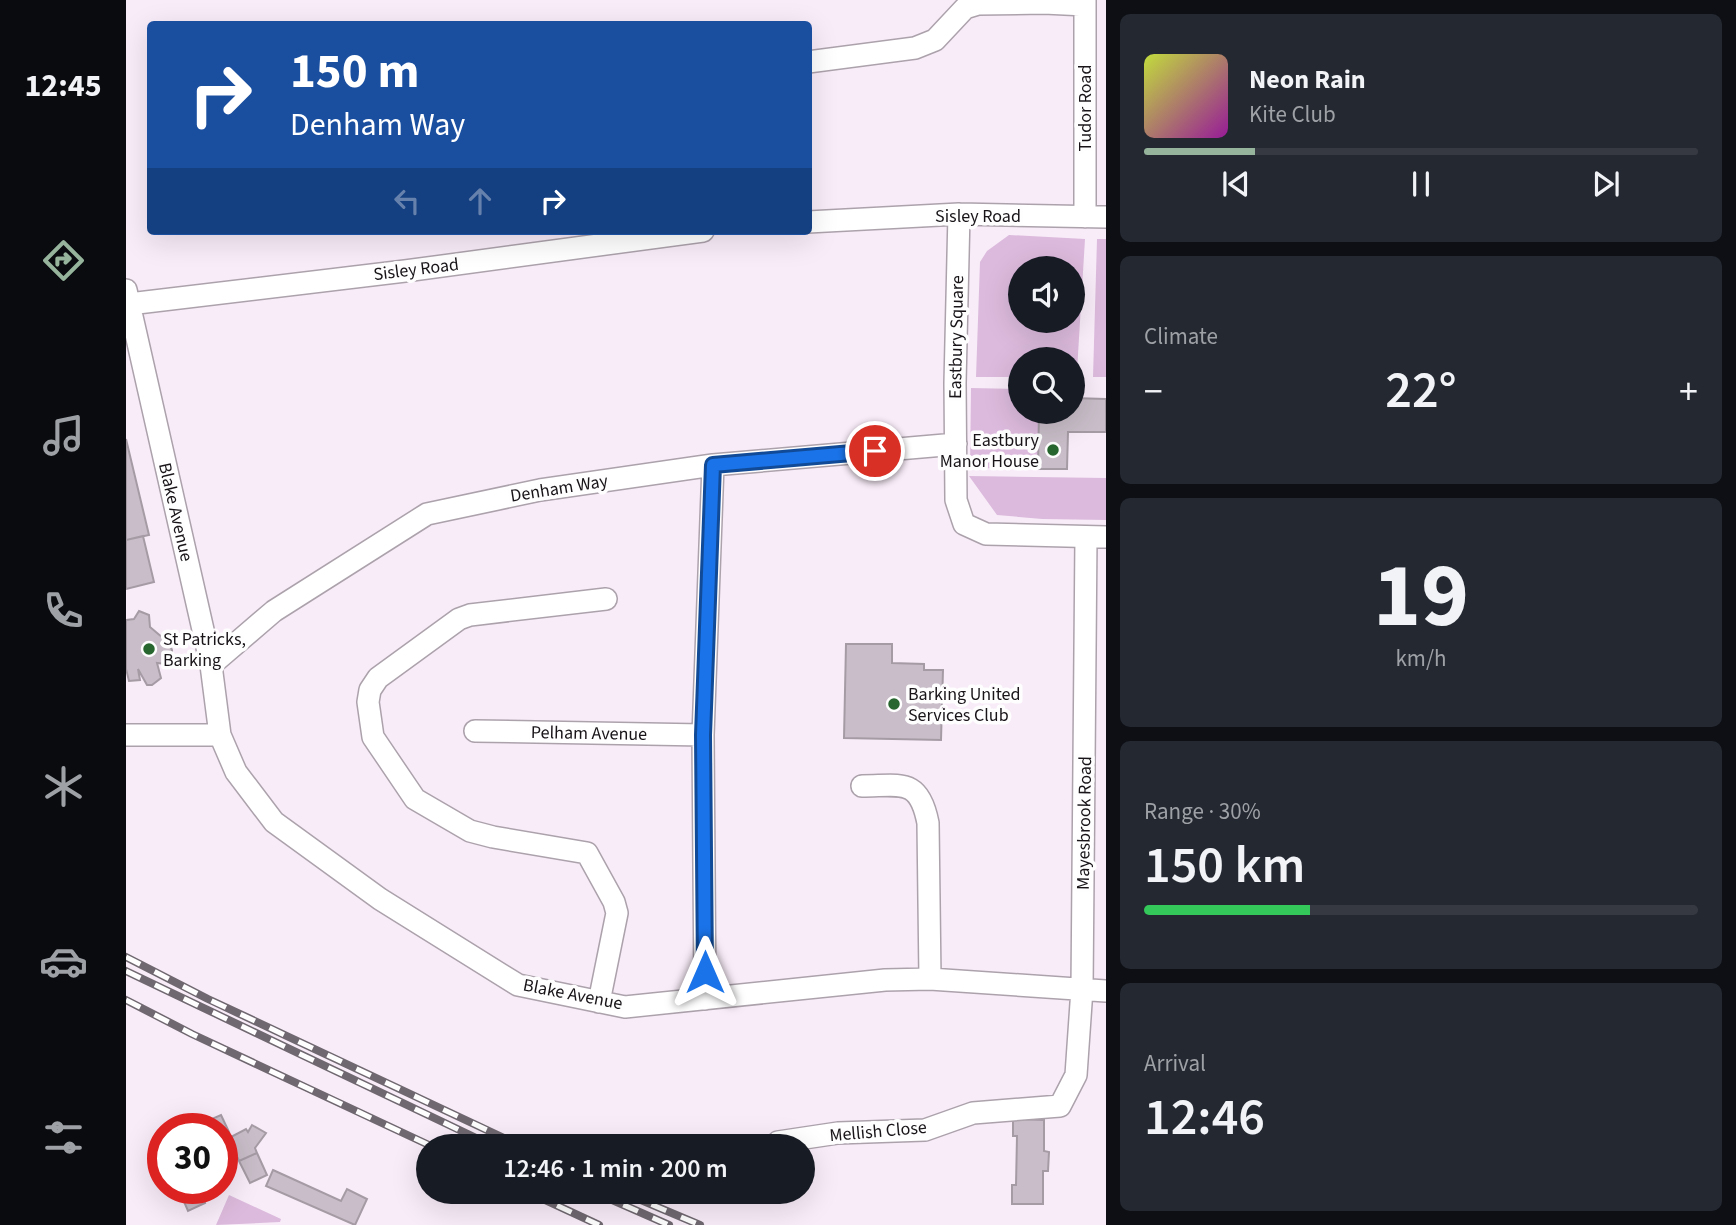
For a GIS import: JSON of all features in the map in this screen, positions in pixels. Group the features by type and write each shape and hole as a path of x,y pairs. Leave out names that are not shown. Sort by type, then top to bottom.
{"street":[{"path":"812,61 915,48 935,40 965,8 978,4 1085,3"},
{"name":"Tudor Road","path":"1085,3 1096,217"},
{"name":"Sisley Road","path":"812,222 959,214 1096,217"},
{"name":"Eastbury Square","path":"959,214 955,383 956,500 964,523 986,534 1096,537"},
{"name":"Sisley Road","path":"128,297 405,271 673,235"},
{"name":"Blake Avenue","path":"128,297 211,665 220,735 236,772 274,822 380,900 518,985 625,1007 885,981 930,979 1106,991"},
{"name":"Denham Way","path":"211,665 274,611 427,514 540,490 713,465 956,444"},
{"path":"705,999 703,735 713,465"},
{"name":"Mayesbrook Road","path":"1060,1105 1076,1075 1082,989 1096,537"},
{"path":"599,1002 617,913 614,902 587,853 470,831 415,799 373,737 368,702 370,690 378,678 459,619 480,612 606,599"},
{"name":"Pelham Avenue","path":"475,732 703,735"},
{"path":"126,735 220,735"},
{"path":"862,786 905,786 918,794 922,801 928,823 930,979"},
{"name":"Mellish Close","path":"815,1136 925,1130 973,1114 1060,1105"}],"shaded area":[{"path":"1009,235 1085,239 1084,256 1008,256 1008,333 1079,333 1078,347 1008,347 1008,377 976,377 980,262 987,251"},
{"path":"1097,239 1106,239 1106,377 1093,377"},
{"path":"971,388 1008,389 1008,424 1039,424 1038,469 970,468"},
{"path":"969,476 1106,478 1106,520 997,515"},
{"path":"238,1199 281,1219 280,1222 216,1225 225,1204 238,1204"}],"building":[{"name":"Eastbury Manor House","path":"1085,398 1106,399 1106,432 1068,432 1067,469 1038,469 1039,424 1085,424"},
{"path":"126,439 149,535 126,540"},
{"path":"143,536 154,582 126,589 126,540"},
{"name":"St Patricks, Barking","path":"139,611 149,615 150,627 169,643 172,650 172,658 166,664 157,663 161,678 152,685 147,685 138,669 140,680 129,681 126,669 126,620 134,619"},
{"name":"Barking United Services Club","path":"846,644 892,644 892,663 924,664 924,670 943,670 941,740 844,738"},
{"path":"1013,1119 1044,1120 1044,1151 1049,1152 1048,1171 1043,1171 1043,1204 1012,1204 1012,1185 1016,1185 1017,1136 1013,1136"},
{"path":"252,1125 266,1133 255,1148 257,1153 239,1161 238,1133 246,1129 248,1132"},
{"path":"257,1153 267,1175 250,1183 239,1161"},
{"path":"273,1170 341,1201 347,1189 367,1199 355,1225 266,1186"},
{"path":"185,1204 203,1204 188,1211"}],"railway":[{"path":"126,957 208,999 495,1134"},
{"path":"126,971 468,1134"},
{"path":"126,1000 192,1034 416,1139"},
{"path":"554,1204 599,1225"},
{"path":"621,1204 669,1225"},
{"path":"650,1204 700,1225"}],"place":[{"name":"Eastbury Manor House","path":"1053,450"},
{"name":"St Patricks, Barking","path":"149,649"},
{"name":"Barking United Services Club","path":"894,704"}],"route":[{"path":"705,972 703,735 713,465 875,451"}]}
